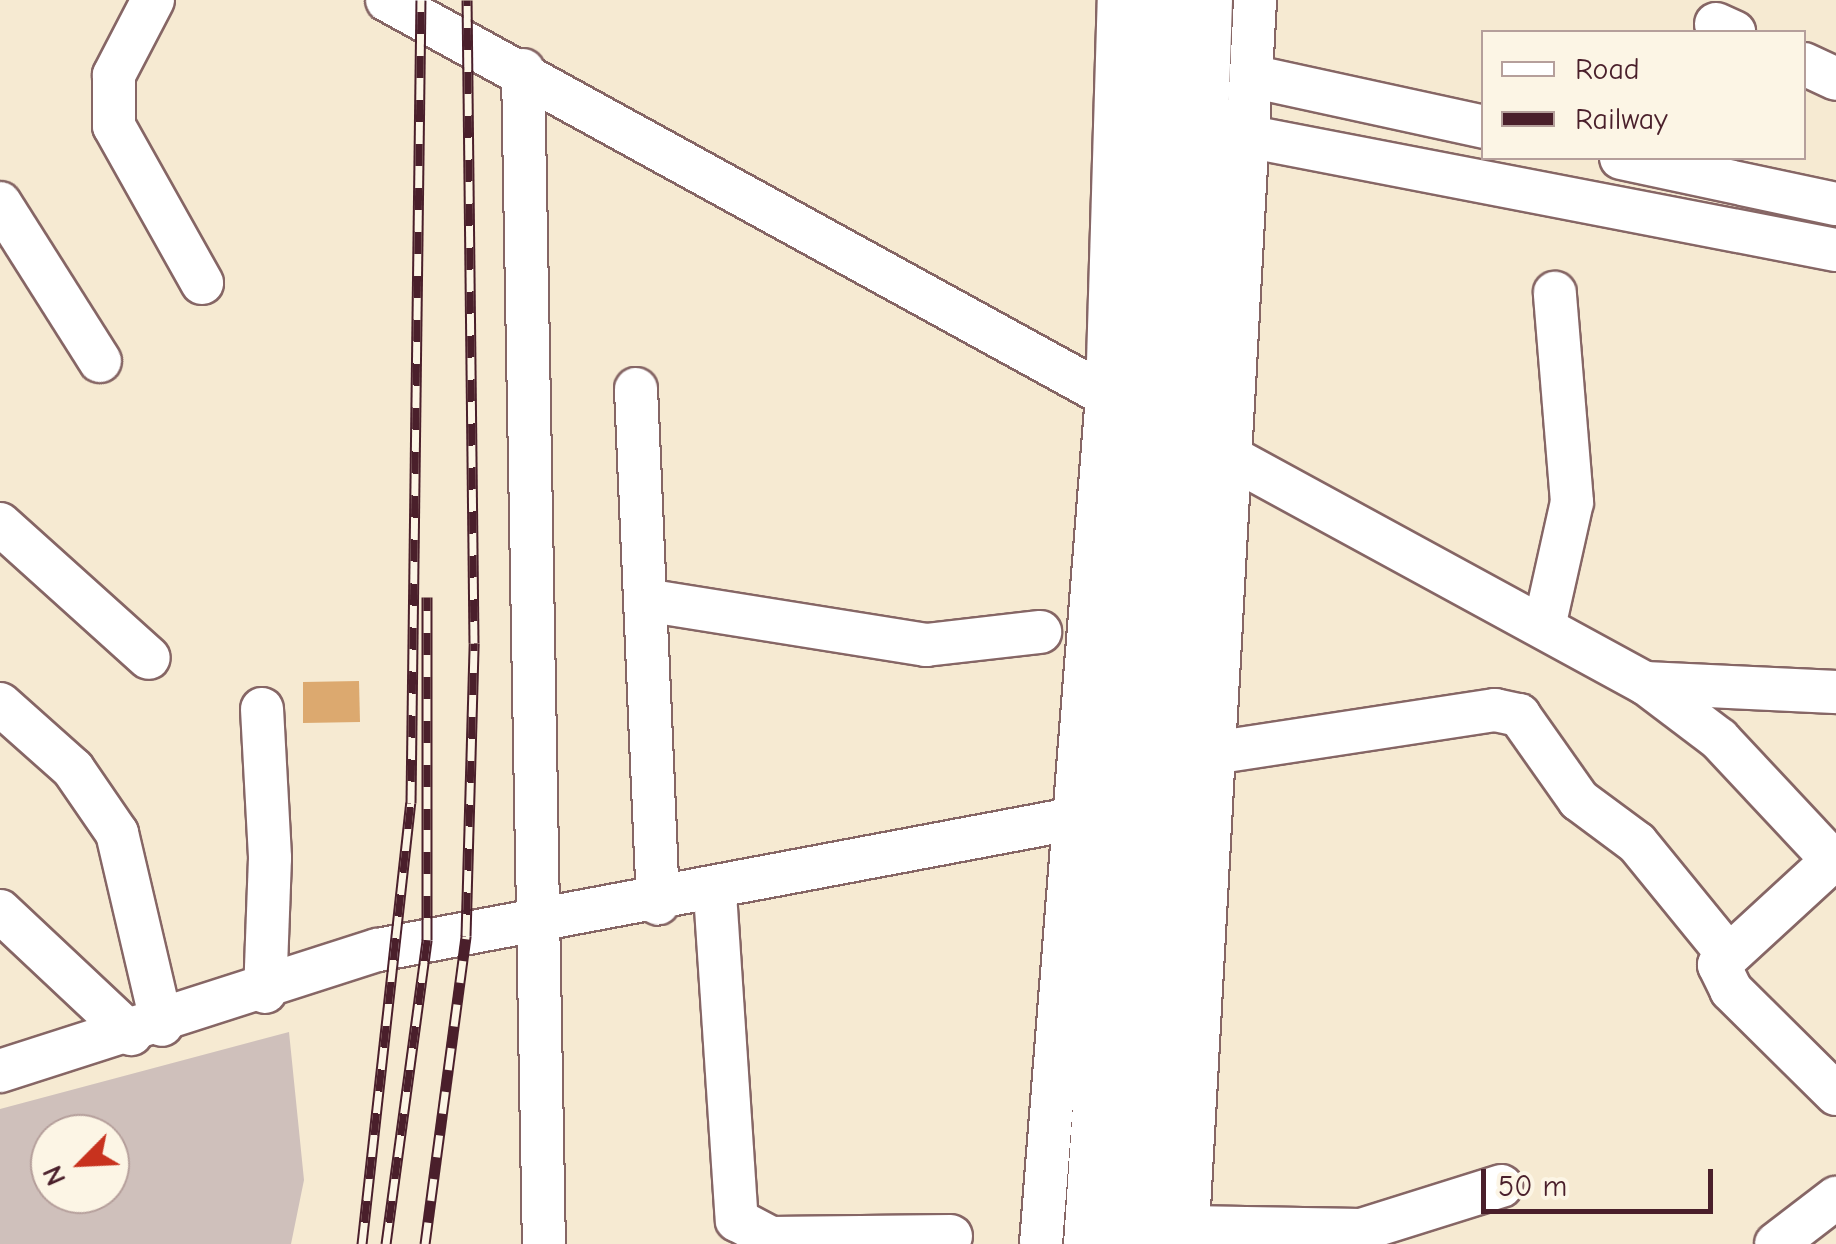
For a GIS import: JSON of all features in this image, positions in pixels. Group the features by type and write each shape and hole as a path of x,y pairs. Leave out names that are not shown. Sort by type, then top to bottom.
{"highway":[{"path":"1091,1244 1138,516 1159,0"},
{"path":"1173,1238 1189,477 1204,0"}],"street":[{"path":"153,0 114,75 114,126 202,283"},
{"path":"387,0 522,70 1110,398"},
{"path":"1040,1244 1071,819 1110,398 1119,0"},
{"path":"1255,0 1255,78 1226,454 1213,753 1173,1238 1361,1230 1501,1186"},
{"path":"1806,65 1836,79"},
{"path":"522,70 533,918 544,1244"},
{"path":"1255,78 1481,127"},
{"path":"1250,137 1836,250"},
{"path":"1630,160 1836,204"},
{"path":"0,204 100,361"},
{"path":"1544,627 1572,502 1555,293"},
{"path":"636,389 658,904"},
{"path":"1226,454 1645,682 1719,740 1835,862 1726,952 1719,965 1730,990 1836,1094"},
{"path":"0,524 148,658"},
{"path":"645,600 926,644 1040,632"},
{"path":"1645,682 1836,692"},
{"path":"0,704 73,770 117,833 146,1029"},
{"path":"262,709 270,858 265,992"},
{"path":"1213,753 1507,710 1528,722 1579,800 1637,844 1726,952"},
{"path":"0,1071 265,992 378,950 533,918 658,904 1071,819"},
{"path":"715,893 737,1220 772,1238 950,1236"},
{"path":"0,910 146,1029"},
{"path":"1776,1244 1836,1198"}],"shaded area":[{"path":"289,1032 304,1180 291,1244 0,1244 0,1109"}],"building":[{"path":"359,681 360,722 303,723 303,682"}],"railway":[{"path":"362,1244 411,803 421,0"},
{"path":"425,1244 466,936 474,643 467,0"},
{"path":"386,1244 427,940 427,597"}]}
